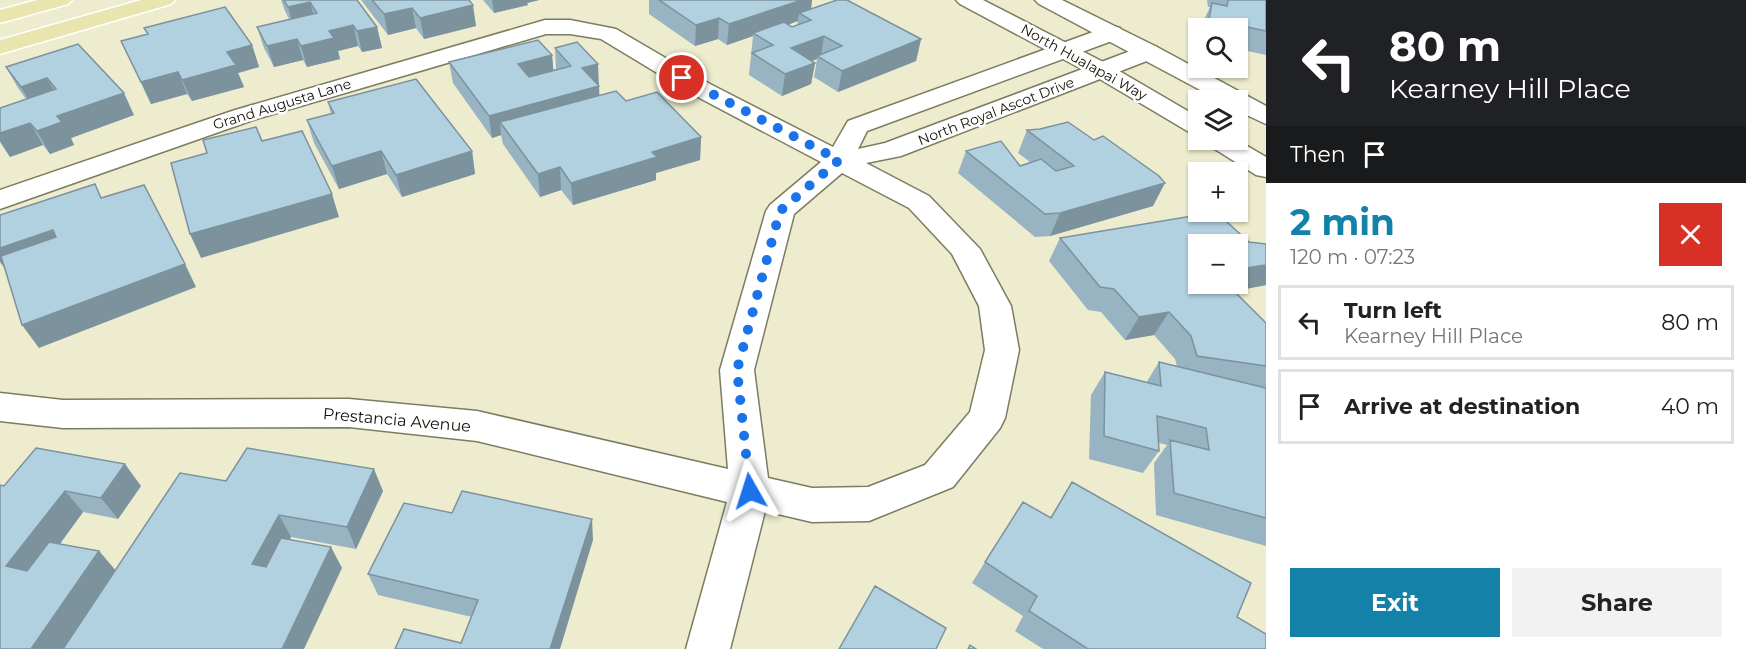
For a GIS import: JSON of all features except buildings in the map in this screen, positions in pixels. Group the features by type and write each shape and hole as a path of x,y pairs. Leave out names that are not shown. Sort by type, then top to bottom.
{"main road":[{"path":"0,17 61,0"},
{"path":"0,47 164,0"}],"street":[{"name":"North Hualapai Way","path":"967,0 1101,70 1188,121"},
{"path":"1046,0 1149,52 1266,116"},
{"name":"Grand Augusta Lane","path":"0,200 124,154 244,115 545,27 570,27 608,34 701,89 839,160"},
{"name":"North Royal Ascot Drive","path":"708,649 750,491 737,370 780,211 839,160 857,126 1112,33"},
{"name":"North Royal Ascot Drive","path":"839,160 892,150 1149,52"},
{"path":"1236,150 1266,168"},
{"path":"750,491 812,505 869,504 939,476 987,418 1002,350 995,306 965,249 919,202 839,160"},
{"name":"Prestancia Avenue","path":"0,407 63,414 349,413 477,426 750,491"}],"route":[{"path":"682,78 839,160 780,211 737,370 750,491"}]}
